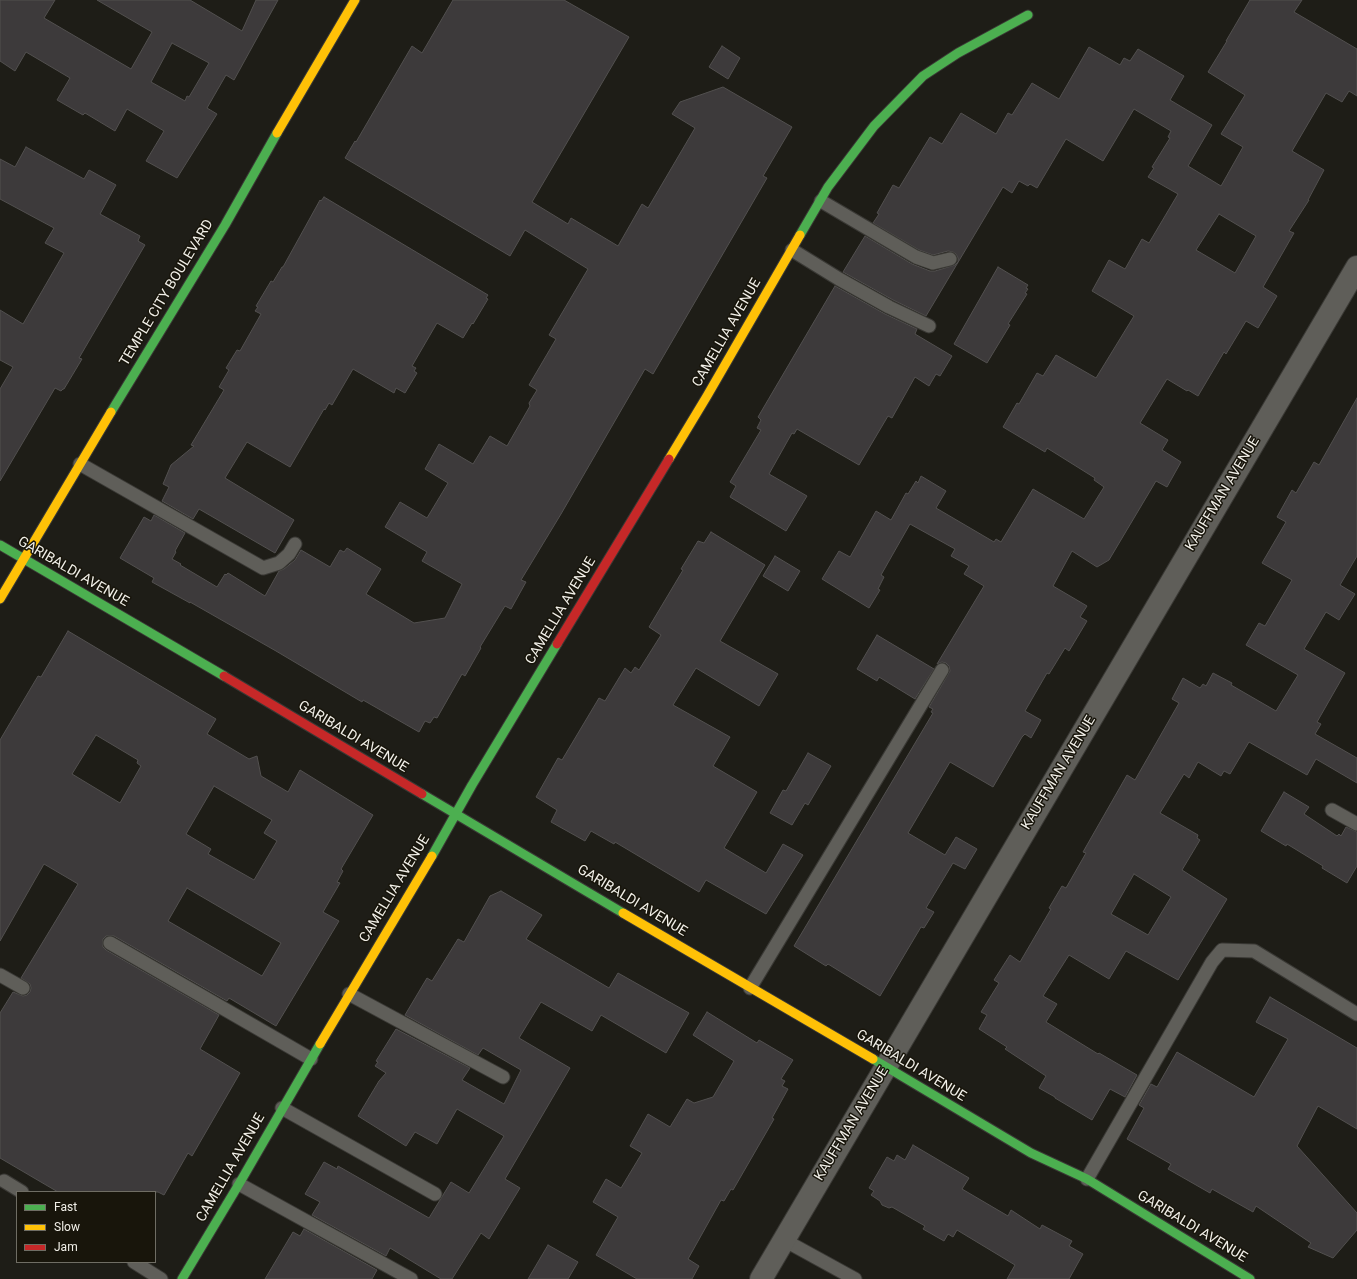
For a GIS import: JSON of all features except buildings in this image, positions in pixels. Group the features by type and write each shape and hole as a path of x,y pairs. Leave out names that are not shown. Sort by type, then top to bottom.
{"street":[{"name":"TEMPLE CITY BOULEVARD","path":"0,599 225,225 355,0"},
{"name":"CAMELLIA AVENUE","path":"182,1279 456,814 707,396 828,187 874,126 923,76 958,53 1028,15"},
{"name":"KAUFFMAN AVENUE","path":"761,1279 1357,267"},
{"name":"GARIBALDI AVENUE","path":"0,545 1031,1153 1087,1179 1250,1279"}],"lane":[{"path":"821,201 916,257 933,263 950,259"},
{"path":"792,250 839,280 889,307 929,326"},
{"path":"80,464 263,568 279,563 289,554 295,544"},
{"path":"750,988 942,670"},
{"path":"1332,810 1357,824"},
{"path":"110,943 311,1059"},
{"path":"1087,1179 1212,962 1222,950 1254,952 1357,1014"},
{"path":"0,975 23,988"},
{"path":"349,994 503,1077"},
{"path":"282,1108 435,1194"},
{"path":"4,1181 20,1191"},
{"path":"239,1184 411,1279"},
{"path":"784,1240 855,1279"},
{"path":"136,1263 161,1279"}],"traffic: fast":[{"path":"800,235 828,187 874,126 923,76 958,53 1028,15"},
{"path":"111,412 225,225 277,133"},
{"path":"0,545 224,676"},
{"path":"432,856 472,785 557,644"},
{"path":"422,794 623,913"},
{"path":"182,1279 320,1044"},
{"path":"873,1059 1031,1153 1087,1179 1250,1279"}],"traffic: slow":[{"path":"277,133 355,0"},
{"path":"669,459 800,235"},
{"path":"0,599 111,412"},
{"path":"320,1044 432,856"},
{"path":"623,913 873,1059"}],"traffic: jam":[{"path":"557,644 669,459"},
{"path":"224,676 422,794"}]}
